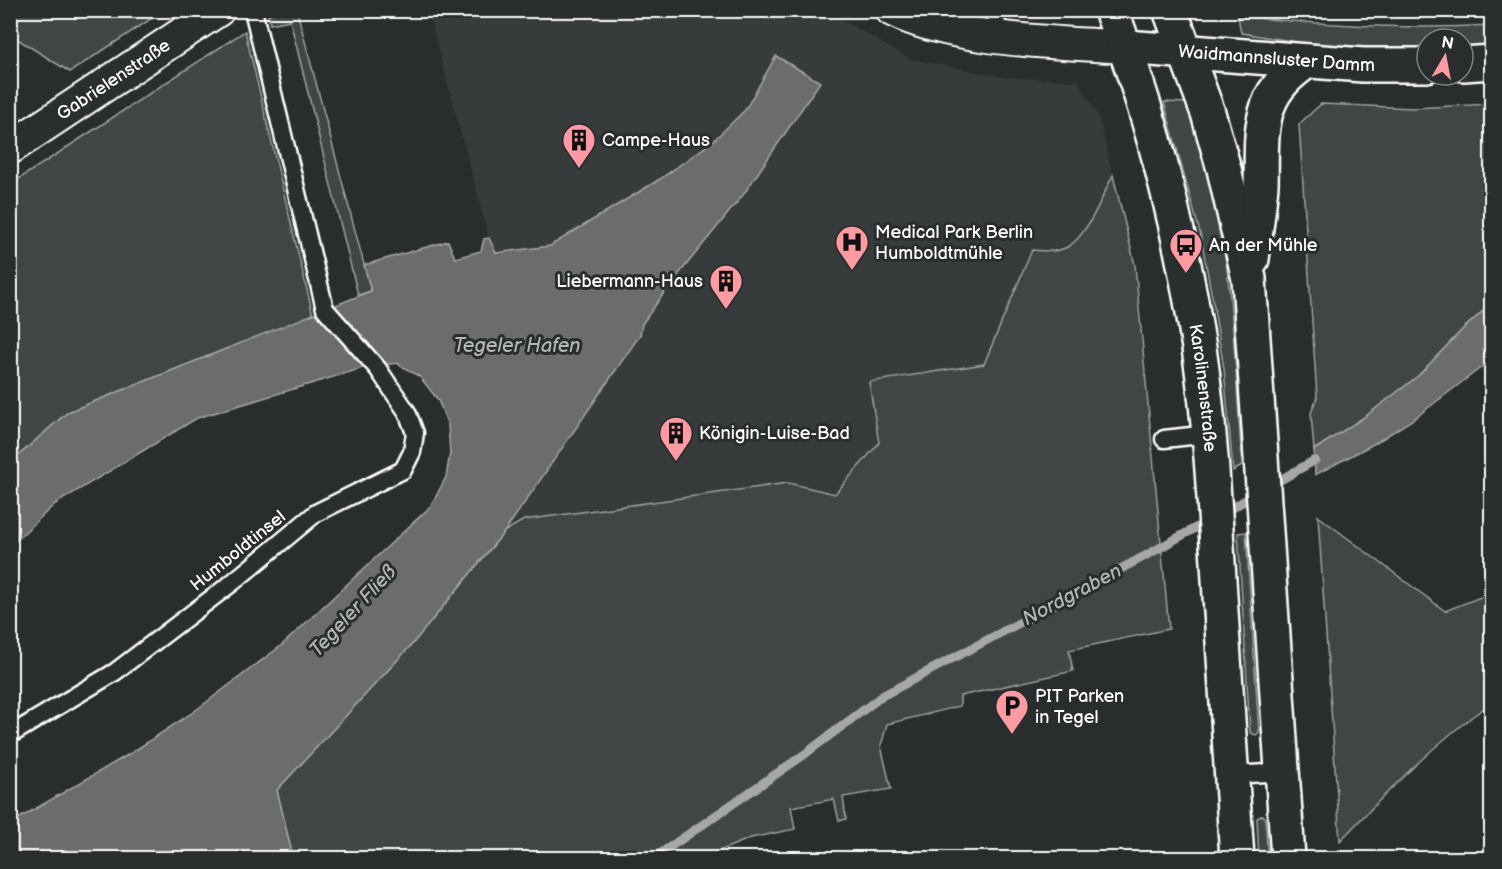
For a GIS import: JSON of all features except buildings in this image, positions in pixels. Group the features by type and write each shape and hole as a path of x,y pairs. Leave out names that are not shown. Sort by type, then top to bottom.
{"main road":[{"name":"Karolinenstraße","path":"1111,10 1125,47 1163,174 1177,231 1199,349 1209,434 1237,858"},
{"path":"1170,10 1208,113 1249,279 1288,858"},
{"name":"Waidmannsluster Damm","path":"1125,47 1363,65 1415,65"},
{"path":"1249,279 1260,196 1268,105 1279,85 1307,61"},
{"path":"1475,63 1491,62"}],"street":[{"name":"Gabrielenstraße","path":"10,148 218,10"},
{"path":"892,10 909,19 996,23 1125,47"}],"lane":[{"name":"Humboldtinsel","path":"10,735 115,672 232,582 316,513 403,470 412,452 415,433 407,412 378,369 325,309 253,10"},
{"path":"1164,439 1209,434"},
{"path":"1232,775 1282,772"}],"shaded area":[{"path":"10,11 163,11 70,72 11,35"},
{"path":"276,11 297,11 371,291 358,295 290,20 270,24 268,15"},
{"name":"Medical Park Berlin Humboldtmühle","path":"428,11 826,11 910,59 1005,77 1078,81 1099,117 1113,175 1084,231 1069,247 1047,252 1032,250 984,364 869,382 879,443 835,494 788,483 524,520 505,531 640,335 642,324 666,290 736,204 820,82 776,56 745,110 712,142 660,179 550,246 496,253 489,238"},
{"path":"1238,16 1364,26 1427,27 1415,27 1415,49 1317,45 1241,33"},
{"path":"1491,25 1491,47 1475,48 1475,27 1427,27"},
{"path":"245,31 313,315 68,412 11,462 11,184"},
{"path":"1164,102 1187,103 1202,145 1222,234 1233,328 1242,466 1233,471 1224,369 1213,302 1200,233"},
{"path":"1321,104 1413,108 1491,104 1491,304 1462,330 1418,376 1366,416 1314,450 1311,413 1317,397 1299,124"},
{"path":"1113,175 1135,265 1169,629 1069,650 1073,671 960,696 960,706 887,724 881,746 891,789 843,797 846,819 839,821 834,799 791,807 795,829 751,838 714,853 714,858 293,858 277,790 414,642 505,531 524,520 788,483 835,494 879,443 869,382 984,364 1032,250 1060,250 1076,241 1089,224"},
{"path":"1318,516 1445,611 1491,593 1491,703 1431,751 1340,841"},
{"path":"1246,532 1259,731 1255,735 1250,732 1238,533"},
{"path":"1263,815 1268,858 1259,858 1257,818"}],"water":[{"name":"Tegeler Hafen","path":"776,56 820,82 743,195 666,290 642,324 640,335 505,531 414,642 277,790 293,858 11,858 11,823 131,753 192,713 282,645 431,506 446,477 450,453 448,425 438,400 420,377 397,363 363,368 197,418 55,504 11,545 11,462 68,412 371,291 364,265 448,241 455,258 481,251 484,239 489,238 496,253 550,246 660,179 712,142 745,110"},
{"path":"1491,304 1491,360 1415,418 1377,442 1315,475 1314,450 1366,416 1418,376 1462,330"}],"waterway":[{"name":"Nordgraben","path":"1270,486 1315,460"},
{"name":"Nordgraben","path":"1223,513 1258,493"},
{"name":"Nordgraben","path":"654,858 805,754 882,696 1208,521"}],"place":[{"name":"Campe-Haus","path":"579,169"},
{"name":"Medical Park Berlin Humboldtmühle","path":"852,271"},
{"name":"An der Mühle","path":"1186,274"},
{"name":"Liebermann-Haus","path":"726,310"},
{"name":"Königin-Luise-Bad","path":"676,462"},
{"name":"PIT Parken in Tegel","path":"1012,735"}],"water label":[{"name":"Tegeler Fließ","path":"353,611"}]}
